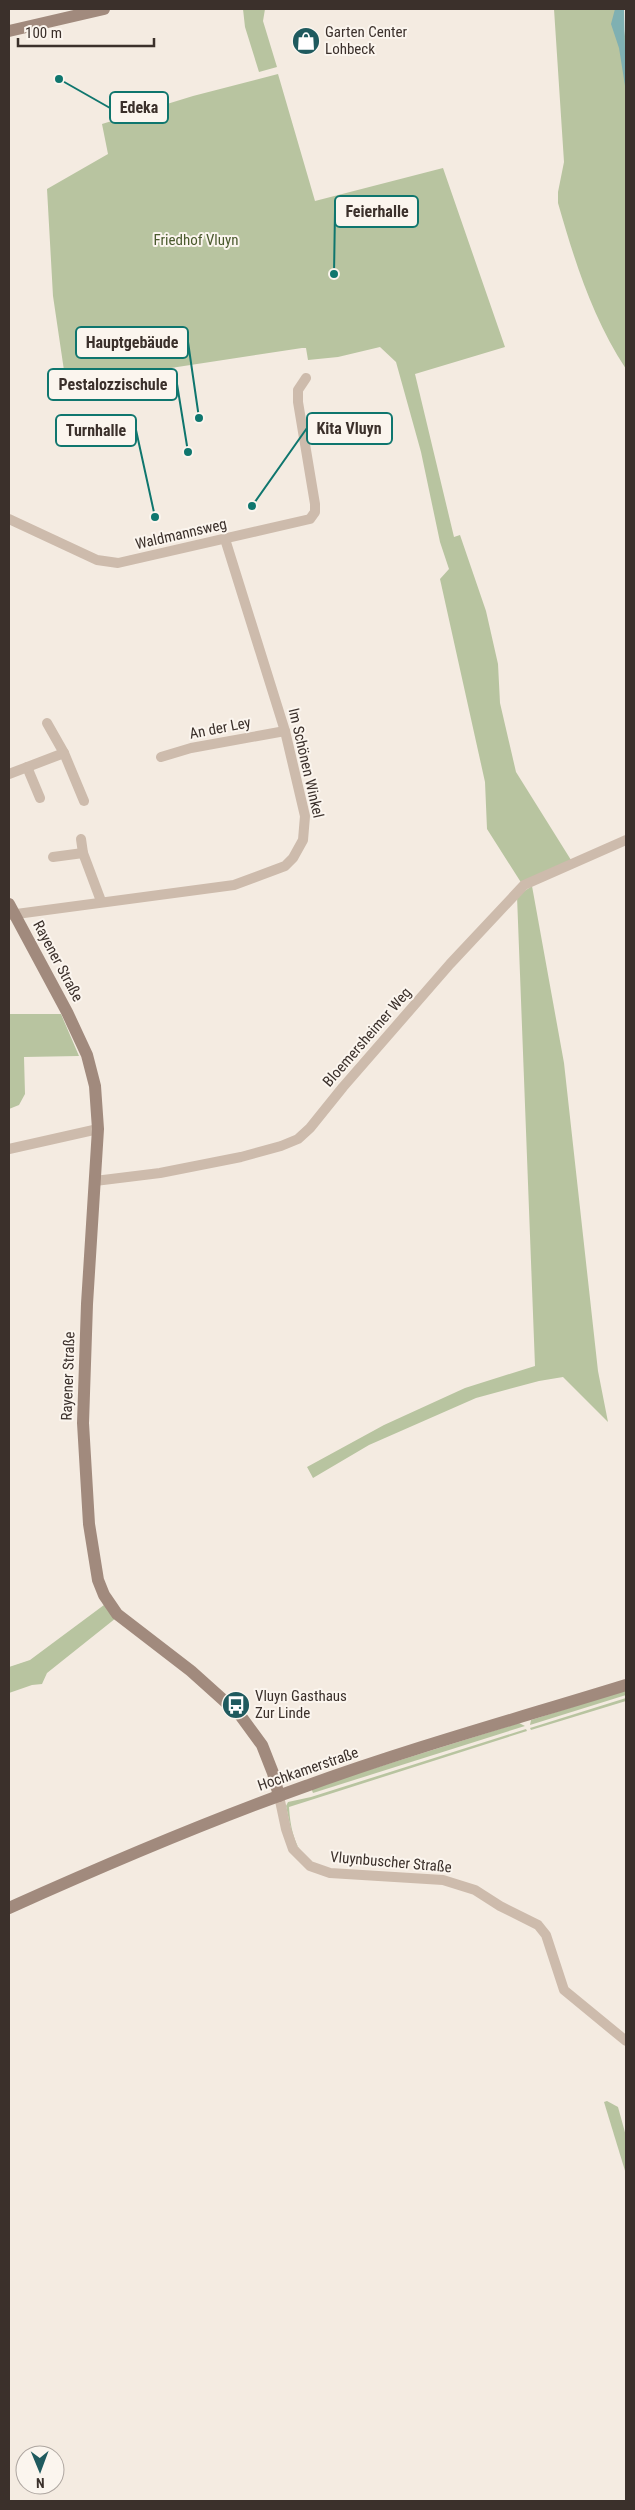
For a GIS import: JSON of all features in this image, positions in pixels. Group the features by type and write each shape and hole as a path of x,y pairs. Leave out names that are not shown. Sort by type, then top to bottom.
{"street":[{"path":"9,31 104,9"},
{"name":"Waldmannsweg","path":"9,519 98,560 118,563 310,519 315,512 298,402 298,390 306,378"},
{"name":"Im Schönen Winkel","path":"11,911 234,885 279,869 289,862 299,850 306,829 305,816 285,731 225,539"},
{"path":"47,723 64,753 84,801"},
{"name":"An der Ley","path":"161,758 191,748 285,731"},
{"path":"9,774 64,753"},
{"path":"27,767 40,798"},
{"path":"81,839 82,853 101,901"},
{"name":"Bloemersheimer Weg","path":"95,1181 160,1173 241,1157 281,1146 298,1139 310,1128 343,1087 450,964 524,885 626,840"},
{"path":"53,857 82,853"},
{"name":"Rayener Straße","path":"11,911 87,1056 95,1086 98,1128 86,1314 83,1423 88,1524 98,1580 104,1595 117,1614 190,1671 240,1715 262,1745 273,1773 279,1796"},
{"path":"9,1149 98,1128"},
{"name":"Hochkamerstraße","path":"9,1908 195,1827 279,1796 376,1762 626,1685"},
{"name":"Vluynbuscher Straße","path":"279,1796 286,1829 293,1849 310,1866 330,1873 443,1880 460,1884 475,1890 500,1906 538,1925 546,1936 564,1990 626,2041"}],"green space":[{"path":"243,9 265,9 263,21 277,67 259,72 245,27"},
{"path":"554,9 620,9 626,42 626,369 594,309 578,268 558,203 558,192 564,162"},
{"name":"Friedhof Vluyn","path":"278,74 315,201 443,168 505,347 415,374 454,537 460,535 486,611 498,664 500,703 516,772 571,860 522,884 487,829 485,782 440,579 449,569 440,542 421,452 396,362 380,347 338,357 308,360 306,348 302,348 66,384 53,296 47,189 108,154 102,124 193,96"},
{"path":"532,886 564,1063 598,1371 608,1422 563,1377 539,1381 476,1398 369,1445 313,1478 307,1467 384,1425 465,1388 535,1366 517,896"},
{"path":"9,1014 61,1014 79,1056 24,1057 25,1094 19,1105 9,1109"},
{"path":"104,1605 116,1618 47,1673 42,1684 32,1685 9,1693 9,1667 30,1660"},
{"path":"626,1690 626,1695 530,1725 531,1720"},
{"path":"626,1698 626,1701 531,1730 530,1728"},
{"path":"519,1723 525,1726 313,1793 311,1788"},
{"path":"526,1729 527,1731 289,1807 292,1829 300,1850 310,1861 331,1871 306,1861 293,1839 286,1806 288,1802 311,1797"},
{"path":"607,2101 618,2107 626,2136 626,2174 604,2102"}],"water":[{"path":"615,9 624,9 626,92 619,48 611,24"}],"place":[{"name":"Garten Center Lohbeck","path":"306,41"},
{"name":"Edeka","path":"59,79"},
{"name":"Feierhalle","path":"334,274"},
{"name":"Hauptgebäude","path":"199,418"},
{"name":"Pestalozzischule","path":"188,452"},
{"name":"Kita Vluyn","path":"252,506"},
{"name":"Turnhalle","path":"155,517"},
{"name":"Vluyn Gasthaus Zur Linde","path":"236,1705"}]}
